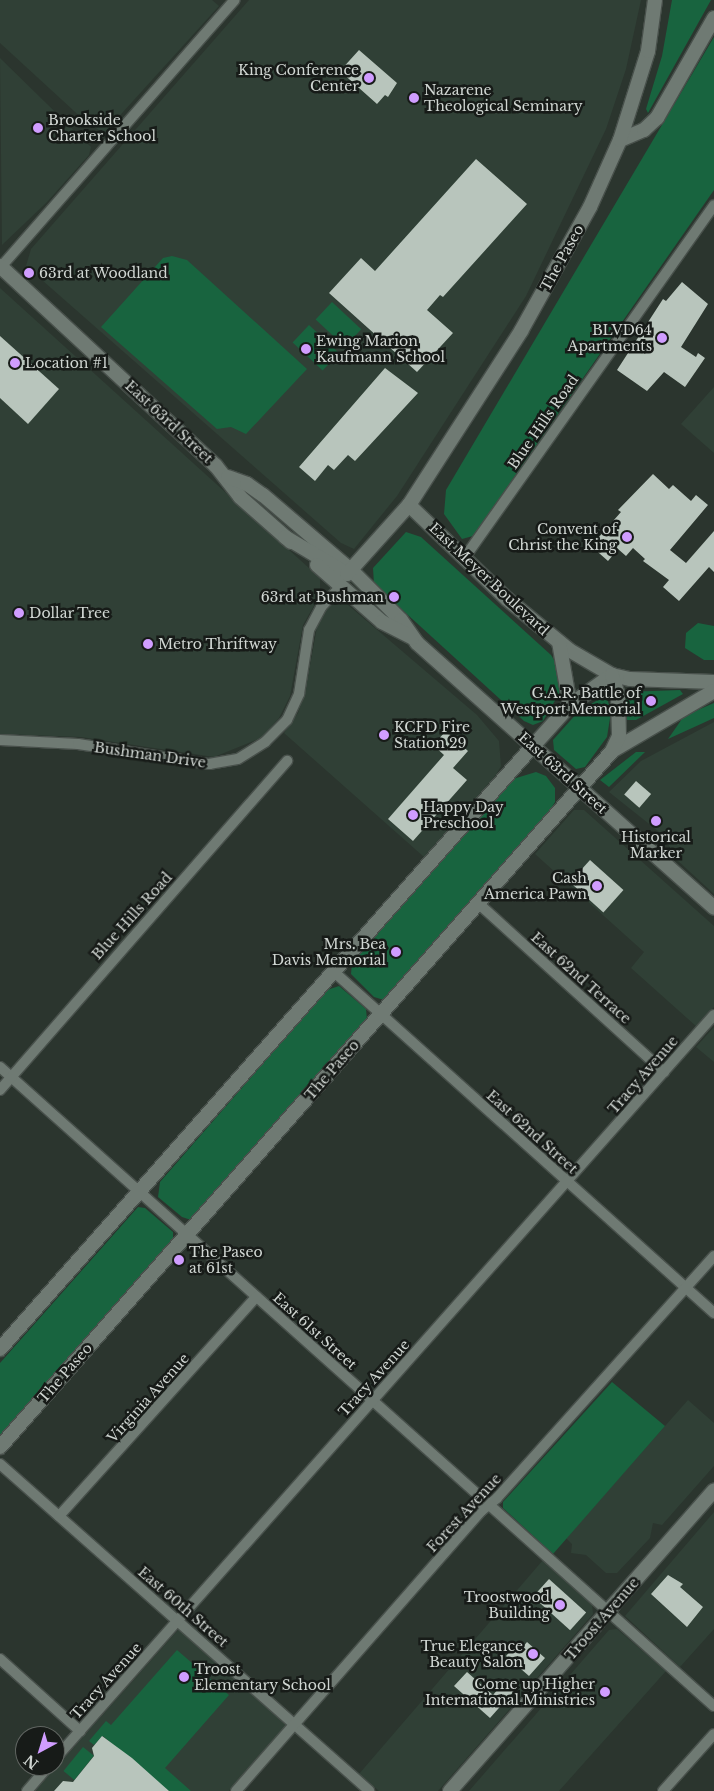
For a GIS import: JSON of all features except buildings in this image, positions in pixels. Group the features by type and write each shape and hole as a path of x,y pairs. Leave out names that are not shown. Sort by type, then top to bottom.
{"main road":[{"path":"620,140 648,51 655,0"},
{"path":"620,140 644,130 657,118 714,18"},
{"name":"The Paseo","path":"409,505 521,331 590,207 620,140"},
{"name":"East 63rd Street","path":"0,267 228,477 240,497 382,622 413,638"},
{"name":"East 63rd Street","path":"228,477 247,484 263,495 352,571 401,620 413,638 714,908"},
{"path":"285,537 341,573 352,571 409,505"},
{"name":"East Meyer Boulevard","path":"409,505 559,642 612,674 664,682 714,682"},
{"path":"341,586 359,590 401,620"},
{"path":"559,642 570,706"},
{"path":"0,1349 332,970 533,746 570,706 612,674"},
{"name":"The Paseo","path":"0,1447 612,751 619,736 618,696 612,674"},
{"path":"612,751 714,691"},
{"name":"Troost Avenue","path":"450,1791 714,1491"}],"street":[{"path":"0,267 235,0"},
{"name":"Blue Hills Road","path":"465,557 714,205"},
{"name":"Bushman Drive","path":"0,740 78,744 209,764 238,759 265,742 287,720 299,694 309,630 321,607 341,586"},
{"name":"Blue Hills Road","path":"1,1088 9,1076 287,761"},
{"name":"East 62nd Terrace","path":"479,904 664,1072"},
{"name":"East 62nd Street","path":"332,970 714,1313"},
{"name":"Tracy Avenue","path":"65,1748 714,1015"},
{"name":"East 61st Street","path":"0,1067 714,1706"},
{"path":"1,1088 31,1095"},
{"name":"Forest Avenue","path":"236,1791 489,1505 714,1256"},
{"name":"Virginia Avenue","path":"59,1516 256,1297"},
{"name":"East 60th Street","path":"0,1464 369,1791"},
{"path":"0,1659 80,1731"},
{"path":"663,1791 714,1734"},
{"path":"27,1791 40,1776"}],"shaded area":[{"path":"0,0 212,0 219,6 104,133 86,122 0,43"},
{"name":"Ewing Marion Kaufmann School","path":"249,0 641,0 626,69 606,129 526,296 397,496 354,549 341,543 26,266 31,249"},
{"name":"Brookside Charter School","path":"0,58 91,147 89,155 47,202 2,245"},
{"path":"0,288 320,578 320,595 303,625 290,696 279,718 261,738 214,757 81,737 0,734"},
{"path":"714,387 714,453 681,424"},
{"path":"341,599 477,715 499,741 501,766 496,775 424,857 284,733 298,713 305,693 317,627 329,606"},
{"path":"714,722 714,894 677,860 663,835 609,792 641,761"},
{"path":"574,810 584,810 714,926 714,1007 697,1027 631,968 644,952 535,854"},
{"path":"714,1027 714,1062 696,1047"},
{"path":"688,1400 714,1423 714,1466 662,1525 653,1523 650,1538 617,1573 606,1573 586,1555 571,1553 572,1544 566,1538"},
{"path":"714,1512 714,1629 680,1667 625,1616"},
{"path":"543,1560 592,1604 593,1614 438,1791 379,1791 359,1774"},
{"name":"Troost Elementary School","path":"179,1629 287,1726 229,1791 35,1791 48,1776 65,1776 65,1757"},
{"path":"617,1629 666,1671 559,1791 469,1791 609,1630"}],"green space":[{"path":"672,0 711,0 648,113 646,109 662,56"},
{"path":"714,37 714,190 473,536 462,539 444,514 446,490"},
{"path":"172,256 187,260 307,369 246,434 231,427 217,429 101,327 163,258"},
{"path":"332,302 361,329 345,347 316,320"},
{"path":"309,325 339,353 323,371 293,343"},
{"path":"406,532 421,537 551,655 557,665 560,692 543,721 533,725 524,721 374,584 373,568"},
{"path":"698,623 714,626 714,660 704,660 685,648 686,633"},
{"path":"680,690 683,694 636,720 627,720 624,692"},
{"path":"601,698 607,698 611,712 607,737 585,767 576,769 554,750 553,740 578,712"},
{"path":"714,703 714,718 668,739 684,716"},
{"path":"636,752 645,752 609,787 600,780"},
{"path":"536,772 546,776 555,788 555,802 548,813 384,1000 374,997 351,974 352,963 513,779"},
{"path":"339,986 366,1009 367,1020 191,1220 182,1217 158,1197 160,1182 327,990"},
{"path":"138,1207 145,1208 173,1232 173,1241 0,1439 0,1363"},
{"path":"612,1382 665,1426 553,1554 503,1508 503,1502"},
{"path":"177,1650 229,1695 165,1768 191,1791 166,1791 103,1736 94,1745 89,1741 106,1721 111,1725"},
{"path":"83,1747 94,1756 74,1780 65,1772 65,1769"}],"place":[{"name":"King Conference Center","path":"369,78"},
{"name":"Nazarene Theological Seminary","path":"414,98"},
{"name":"Brookside Charter School","path":"38,128"},
{"name":"63rd at Woodland","path":"29,273"},
{"name":"BLVD64 Apartments","path":"662,338"},
{"name":"Ewing Marion Kaufmann School","path":"306,349"},
{"name":"Location #1","path":"15,363"},
{"name":"Convent of Christ the King","path":"627,537"},
{"name":"63rd at Bushman","path":"394,597"},
{"name":"Dollar Tree","path":"19,613"},
{"name":"Metro Thriftway","path":"148,644"},
{"name":"G.A.R. Battle of Westport Memorial","path":"651,701"},
{"name":"KCFD Fire Station 29","path":"384,735"},
{"name":"Happy Day Preschool","path":"413,815"},
{"name":"Historical Marker","path":"656,821"},
{"name":"Cash America Pawn","path":"597,886"},
{"name":"Mrs. Bea Davis Memorial","path":"396,952"},
{"name":"The Paseo at 61st","path":"179,1260"},
{"name":"Troostwood Building","path":"560,1605"},
{"name":"True Elegance Beauty Salon","path":"533,1654"},
{"name":"Troost Elementary School","path":"184,1677"},
{"name":"Come up Higher International Ministries","path":"605,1692"}]}
